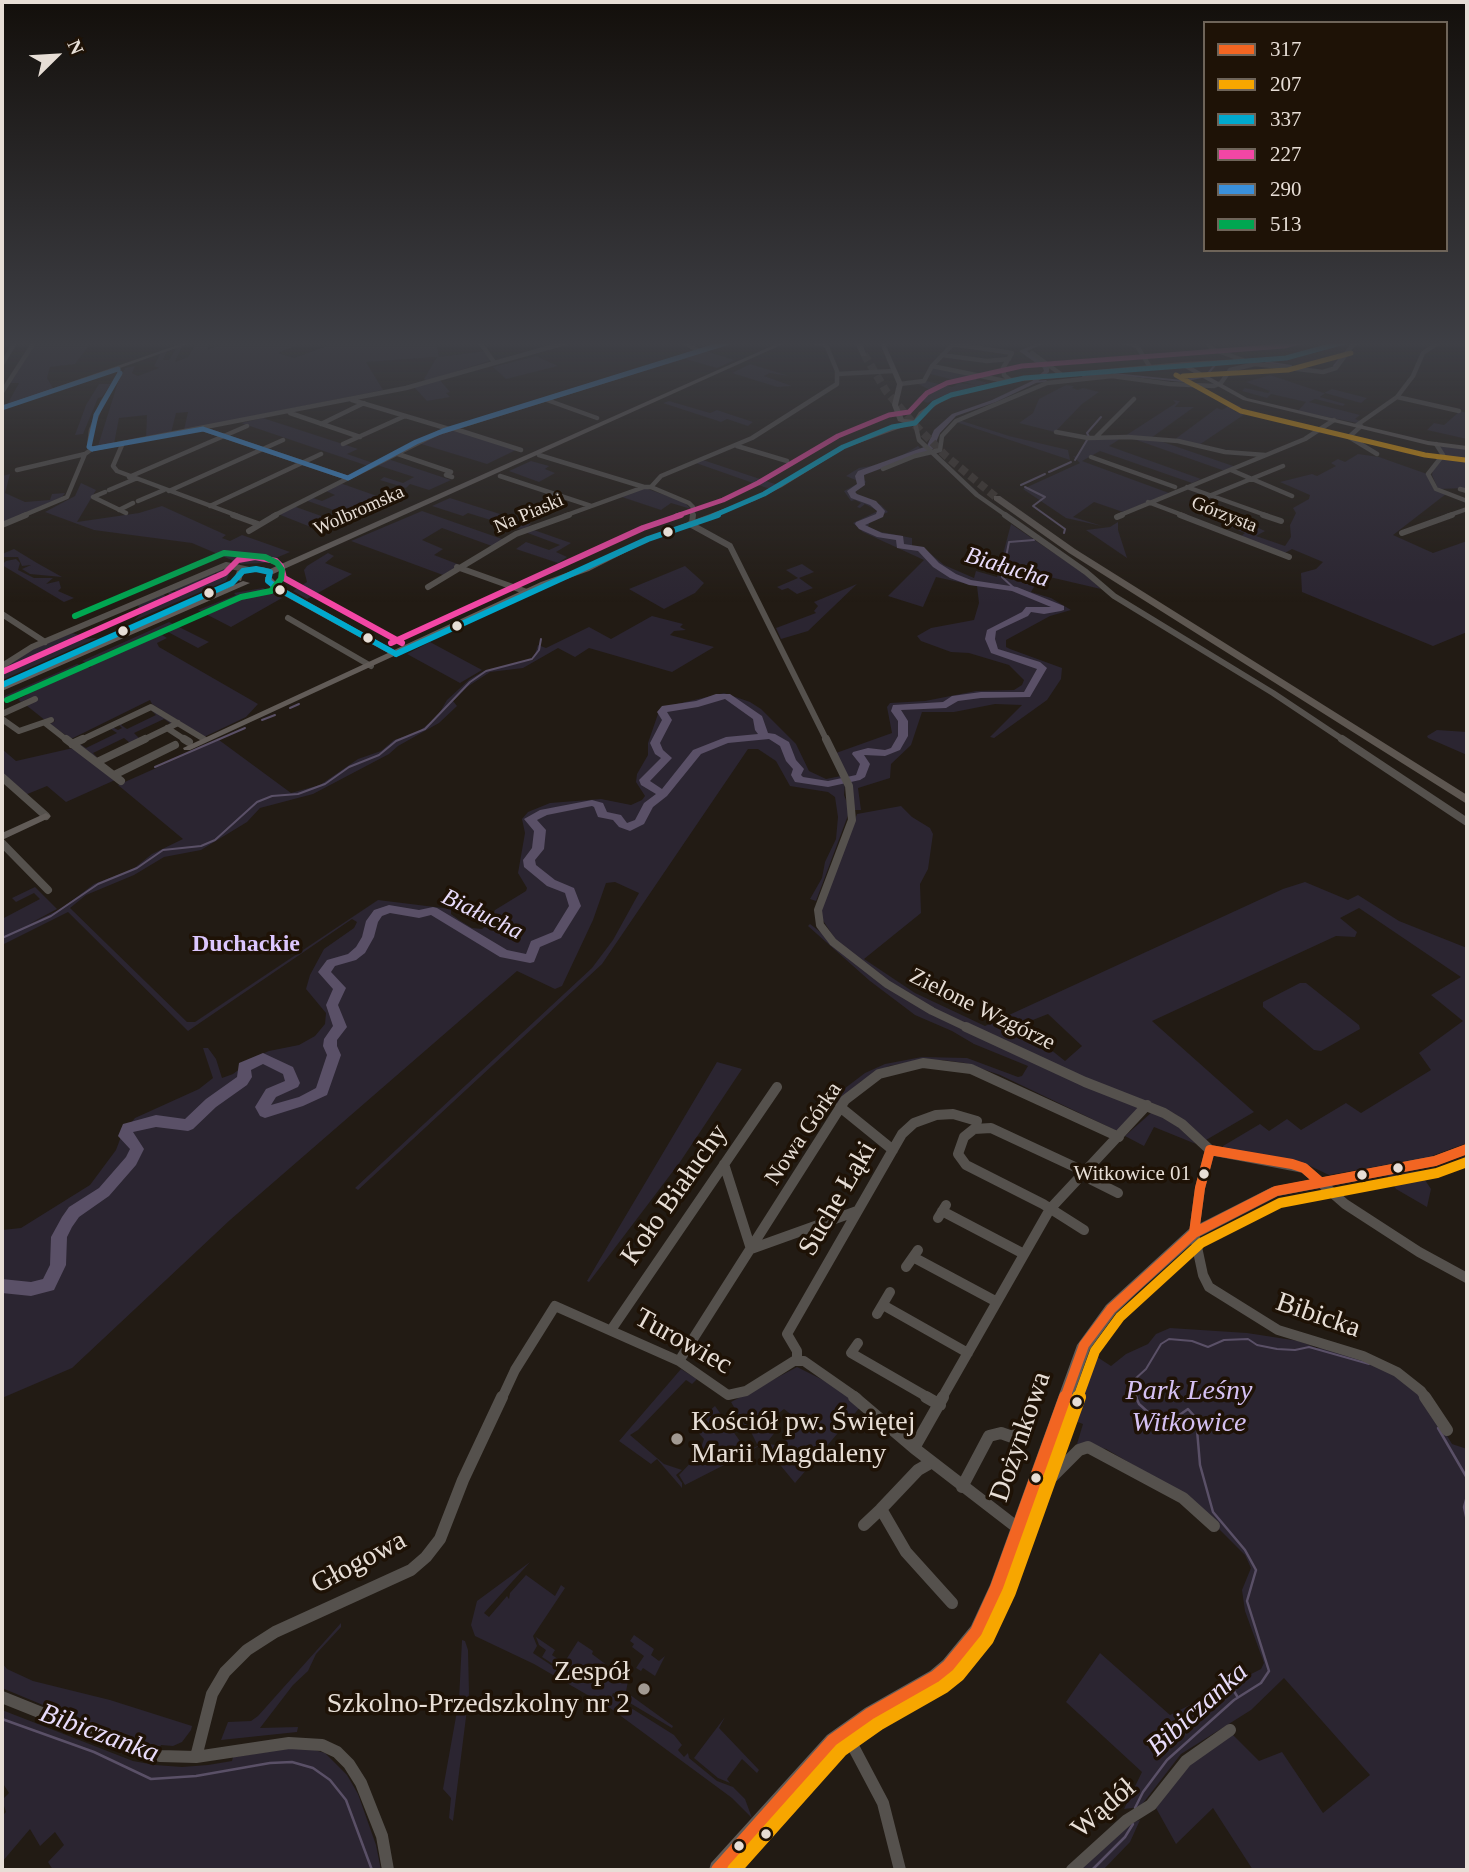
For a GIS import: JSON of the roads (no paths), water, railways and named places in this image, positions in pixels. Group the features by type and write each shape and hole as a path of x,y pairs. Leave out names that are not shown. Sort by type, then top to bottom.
{"highway":[{"path":"1467,789 1001,497 1072,551 1467,800"}],"main road":[{"name":"Wolbromska","path":"267,573 301,555 585,428"},
{"path":"346,677 187,748 371,666 527,592 586,569 648,539 764,495 830,454 889,428"},
{"path":"1373,428 1436,444 1467,448"},
{"path":"2,687 241,579 249,570 267,573 277,587"},
{"path":"258,583 267,573"},
{"path":"241,579 277,587 396,654"},
{"path":"2,837 46,816"},
{"name":"Dożynkowa","path":"718,1870 807,1769 845,1731 936,1677 956,1658 986,1615 1031,1499 1084,1345 1111,1309 1194,1233 1276,1191 1409,1167 1454,1156 1467,1149"}],"street":[{"path":"92,428 89,447 92,449"},
{"path":"17,470 85,454 92,449 206,428"},
{"path":"126,513 93,497 242,428"},
{"path":"334,428 360,437"},
{"path":"343,444 379,428"},
{"name":"Na Piaski","path":"428,587 457,567 516,534 647,487 660,476 737,446 768,428"},
{"path":"914,428 919,440 984,502 1086,572 1114,596 1261,686 1467,822"},
{"path":"883,469 941,449 942,436 949,428"},
{"path":"1095,438 1105,428"},
{"path":"1118,517 1148,502 1305,439 1321,428"},
{"path":"1356,428 1349,437 1377,454"},
{"path":"203,429 348,478"},
{"path":"249,531 395,453 451,429 521,450"},
{"path":"1056,432 1095,438 1128,436 1178,441 1226,452 1268,455"},
{"path":"119,510 283,440"},
{"path":"1436,444 1443,456 1431,467 1428,474 1437,490 1467,500"},
{"path":"122,445 114,467 133,478 258,524"},
{"path":"737,446 787,461"},
{"path":"395,453 451,472 446,475 452,477"},
{"path":"2,525 66,497 85,454"},
{"path":"210,506 321,454"},
{"path":"539,455 647,487"},
{"path":"1091,457 1175,487"},
{"path":"1209,496 1283,466"},
{"path":"1231,470 1292,496"},
{"path":"500,476 591,506"},
{"name":"Zielone Wzgórze","path":"647,487 691,504 694,508 692,522 730,546 849,786 852,820 819,904 817,918 826,934 867,969 932,1011 1085,1082 1147,1105 1182,1124 1210,1150"},
{"path":"1187,487 1281,521"},
{"path":"1460,489 1467,491"},
{"name":"Górzysta","path":"1148,502 1289,557"},
{"path":"1402,534 1467,509"},
{"path":"2,666 45,642 226,565 249,570"},
{"path":"230,566 241,579"},
{"path":"457,567 527,592"},
{"path":"2,614 45,642"},
{"path":"288,618 371,666"},
{"path":"35,699 2,716 19,731 48,722 117,778 175,746"},
{"path":"72,744 150,707 204,739"},
{"path":"97,762 178,723"},
{"path":"167,729 189,742"},
{"path":"2,777 46,816"},
{"path":"2,843 48,890"},
{"path":"2,857 11,853"},
{"name":"Nowa Górka","path":"679,1361 840,1107 851,1094 872,1078 895,1068 923,1063 946,1064 978,1071 1119,1137"},
{"name":"Koło Białuchy","path":"611,1331 777,1087"},
{"path":"914,1448 1050,1209 1147,1105"},
{"path":"840,1107 893,1150"},
{"name":"Suche Łąki","path":"797,1360 797,1351 787,1334 906,1129 925,1118 946,1114 977,1121"},
{"path":"1084,1230 1050,1209 965,1165 958,1154 964,1137 974,1129 991,1128 1077,1168 1118,1193"},
{"path":"1194,1233 1200,1188 1210,1150 1304,1168 1345,1204 1467,1278"},
{"path":"724,1164 751,1249 857,1211"},
{"path":"942,1211 1024,1254"},
{"name":"Bibicka","path":"1194,1233 1203,1275 1213,1290 1278,1330 1363,1356 1397,1372 1422,1391 1447,1430"},
{"path":"906,1267 916,1254 997,1303"},
{"path":"890,1292 880,1309 968,1353"},
{"name":"Turowiec","path":"555,1306 679,1361 728,1395 746,1391 797,1360"},
{"name":"Głogowa","path":"196,1757 212,1694 225,1672 247,1650 275,1632 411,1570 426,1557 440,1539 463,1480 515,1370 555,1306"},
{"path":"858,1343 851,1353 940,1405"},
{"path":"797,1360 813,1366 865,1404 962,1487 1019,1529"},
{"path":"962,1487 988,1437 1001,1433 1015,1438 1019,1428"},
{"path":"1031,1499 1079,1450 1088,1447 1183,1498 1214,1526"},
{"path":"864,1525 918,1470 932,1462"},
{"path":"881,1509 906,1552 952,1603"},
{"path":"2,1697 21,1707 146,1753 174,1758 289,1743 322,1745 337,1752 354,1772 382,1836 387,1870"},
{"name":"Wądół","path":"1072,1870 1127,1820 1142,1813 1186,1761 1230,1730"},
{"path":"845,1731 883,1803 900,1870"}],"waterway":[{"name":"Białucha","path":"765,737 771,736 785,744 791,761 799,769 796,775 799,780 828,784 860,777 865,764 857,754 895,750 903,736 903,721 896,711 897,707 946,705 955,698 981,695 1027,695 1042,668 1037,664 994,651 990,639 992,630 1025,614 1029,609 1044,611 1061,608 1014,589 969,582 953,576 936,565 921,549 900,546 900,538 880,535 859,524 880,515 881,511 873,503 854,496 851,491 861,485 861,473 930,447 941,428"},
{"path":"1089,437 1087,433 1091,428"},
{"path":"1075,460 1087,440"},
{"path":"1049,472 1071,462"},
{"path":"1021,485 1045,474"},
{"path":"1025,487 1045,497 1033,506 1065,529 1064,533"},
{"path":"1016,590 1002,577 1009,542 1034,540"},
{"path":"2,938 51,916 98,884 137,868 163,850 201,846 215,840 257,802 272,796 298,794 325,784 349,767 379,755 396,741 425,729 470,682 486,671 532,659 539,650 541,639"},
{"name":"Białucha","path":"663,794 644,780 667,758 659,752 655,743 667,720 662,712 666,708 698,704 727,696 758,718 760,730 765,737"},
{"path":"290,708 299,704"},
{"path":"262,720 275,715"},
{"path":"155,767 245,728"},
{"path":"663,794 697,752 726,740 765,737"},
{"name":"Białucha","path":"2,1286 31,1289 48,1285 58,1265 59,1237 67,1222 74,1212 104,1192 131,1161 137,1149 132,1140 125,1136 128,1128 156,1121 188,1125 211,1103 242,1081 245,1077 244,1067 263,1058 288,1071 293,1083 271,1093 262,1107 265,1112 303,1101 322,1091 334,1055 330,1046 331,1039 340,1027 332,1005 340,988 324,972 331,963 352,957 361,950 372,921 378,913 389,909 419,914 433,911 504,954 530,959 535,944 557,935 575,906 570,891 551,883 530,867 529,860 538,849 540,830 530,819 544,812 592,803 599,805 602,815 617,817 623,825 630,827 640,822 648,805 663,794"},
{"name":"Bibiczanka","path":"1137,1398 1132,1387 1134,1380 1146,1369 1161,1344 1169,1339 1192,1341 1208,1347 1224,1340 1248,1339 1257,1345 1277,1349 1295,1350 1309,1347 1369,1364"},
{"name":"Bibiczanka","path":"1135,1808 1143,1792 1167,1760 1234,1700 1261,1683 1269,1671 1247,1601 1256,1570 1245,1550 1213,1512 1200,1465 1196,1418 1188,1409 1168,1423 1159,1422 1139,1404 1136,1397"},
{"name":"Bibiczanka","path":"1438,1428 1467,1478"},
{"name":"Bibiczanka","path":"1467,1496 1464,1507 1467,1521"},
{"path":"1232,1688 1237,1696"},
{"name":"Bibiczanka","path":"2,1719 94,1752 151,1779 196,1776 270,1763 292,1762 313,1768 330,1780 346,1800 372,1870"},
{"name":"Bibiczanka","path":"1092,1870 1125,1837 1133,1824"}],"tunnel":[{"path":"918,428 946,456 997,498"}],"place":[{"name":"Witkowice 01","path":"1204,1174"},
{"name":"Kościół pw. Świętej Marii Magdaleny","path":"677,1439"},
{"name":"Zespół Szkolno-Przedszkolny nr 2","path":"644,1689"}],"district":[{"name":"Duchackie","path":"246,945"}],"park label":[{"name":"Park Leśny Witkowice","path":"1189,1408"}]}
